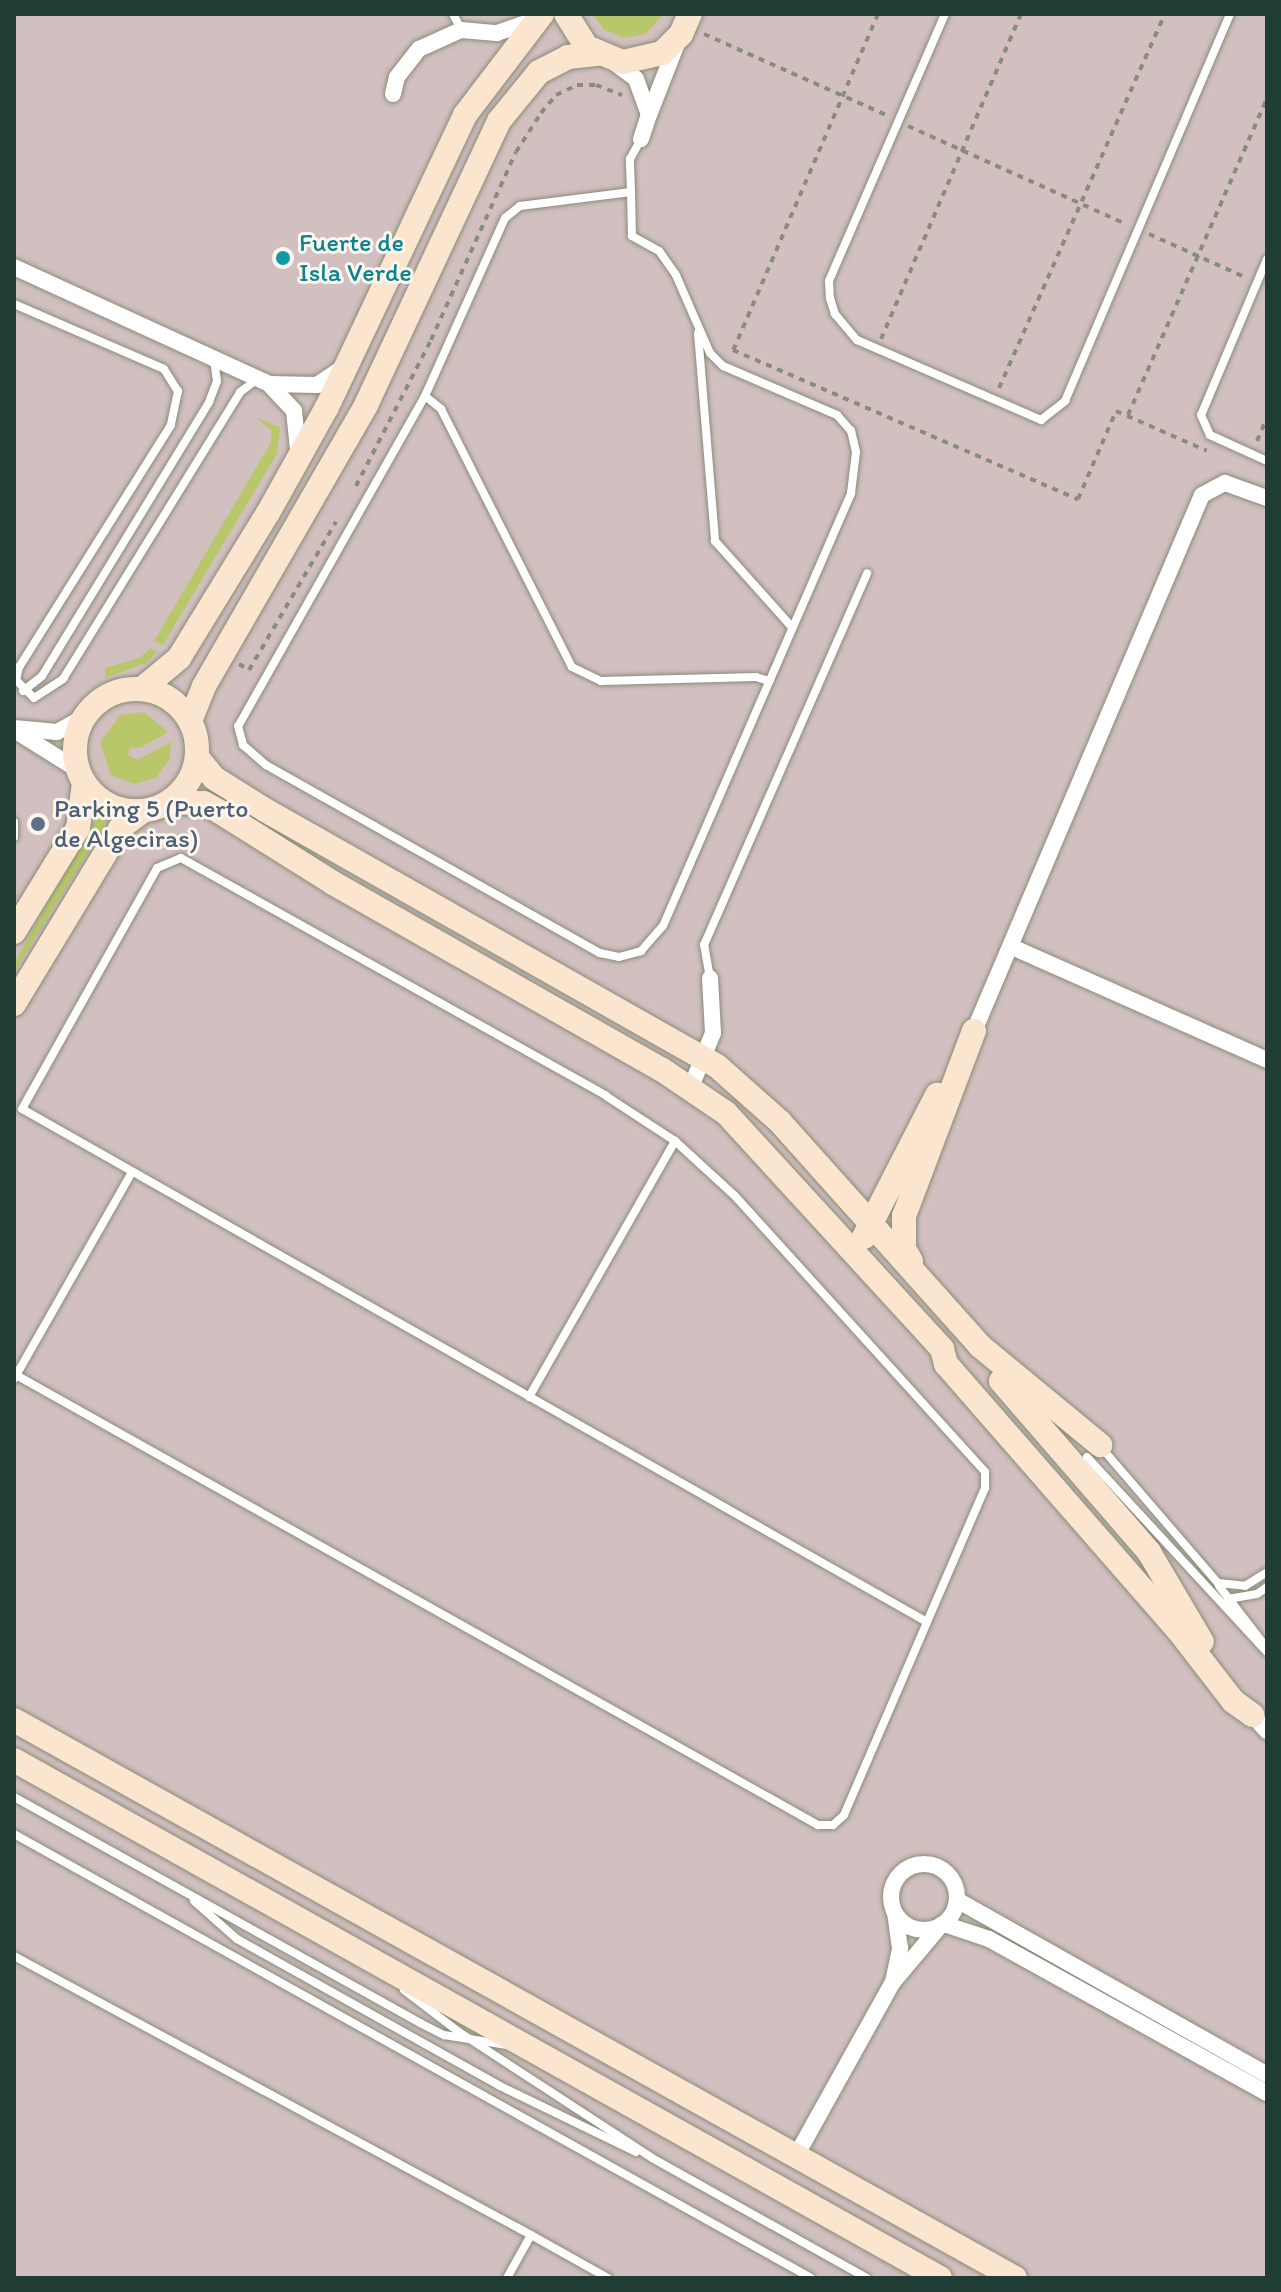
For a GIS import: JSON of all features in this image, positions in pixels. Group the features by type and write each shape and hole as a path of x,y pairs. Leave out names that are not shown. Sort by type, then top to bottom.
{"street":[{"path":"566,14 577,37 636,79 649,115"},
{"path":"393,94 401,69 419,49 461,30 497,33 540,16"},
{"path":"14,729 57,732 84,717 104,698 143,688 168,671 194,636 297,461 348,363 465,115 540,16"},
{"path":"190,721 223,654 366,405 499,121 539,72 568,57 650,58 686,25"},
{"path":"641,139 686,25"},
{"path":"14,267 264,382 294,411 300,426 297,461"},
{"path":"264,382 317,385 348,363"},
{"path":"867,1244 918,1157 1012,947 1202,495 1225,483 1267,498"},
{"path":"143,688 169,698 190,721 197,757 214,778 265,810 706,1059 780,1122 850,1201 867,1244 942,1349 946,1364 1178,1630 1233,1701 1260,1723"},
{"path":"15,930 78,828 81,776 75,743 84,717"},
{"path":"14,729 81,776 103,802 143,811"},
{"path":"169,802 188,783 197,757"},
{"path":"14,1004 121,827 143,811 169,802 204,803 333,883 691,1087 749,1135 867,1244 922,1281"},
{"path":"1012,947 1267,1060"},
{"path":"691,1087 706,1059 713,1033 710,978"},
{"path":"850,1201 918,1157"},
{"path":"918,1157 901,1232 904,1249 922,1281 980,1346 1093,1451"},
{"path":"980,1346 980,1357 1149,1552 1260,1723"},
{"path":"942,1349 958,1355 985,1384 1029,1414 1093,1451"},
{"path":"14,1720 1015,2278"},
{"path":"14,1760 940,2278"},
{"path":"893,1982 900,1948 893,1886 905,1871 922,1865 948,1874 957,1900 1267,2075"},
{"path":"796,2156 893,1982 943,1925 957,1900"},
{"path":"895,1913 917,1930 943,1925 989,1939 1267,2093"}],"lane":[{"path":"453,14 461,30"},
{"path":"945,14 829,281 832,306 844,329 877,349 1041,420 1055,413 1065,401 1230,14"},
{"path":"631,192 520,206 509,213 425,396 241,717 239,736 253,757 600,953 619,957 641,951 663,926 851,493 856,452 851,431 837,415 723,366 697,324 676,275 659,251 632,236 631,192 630,159 641,139"},
{"path":"1267,259 1201,415 1210,435 1267,461"},
{"path":"14,304 164,369 178,391 171,425 19,667 15,681 23,691 40,697 63,679 240,392 264,382"},
{"path":"697,324 715,541 792,627"},
{"path":"23,691 42,676 209,402 217,381 214,359"},
{"path":"425,396 441,409 572,667 601,681 756,677 769,681"},
{"path":"710,978 704,945 867,573"},
{"path":"14,822 14,837"},
{"path":"132,1172 15,1378 818,1825 833,1825 844,1815 985,1488 985,1472 735,1196 675,1141 606,1096 203,869 172,859 157,868 22,1109 927,1622"},
{"path":"529,1397 675,1141"},
{"path":"1093,1451 1213,1578 1267,1650"},
{"path":"1093,1451 1212,1596 1267,1650"},
{"path":"1213,1578 1233,1588 1267,1572"},
{"path":"1212,1596 1231,1599 1265,1591"},
{"path":"14,1797 420,2023 473,2041 526,2047"},
{"path":"14,1834 811,2278"},
{"path":"191,1897 237,1939 570,2123 652,2158"},
{"path":"350,1948 473,2041 652,2158 867,2278"},
{"path":"14,1956 608,2278"},
{"path":"507,2278 531,2235"}],"path":[{"path":"878,14 733,350 1078,499 1116,411 1219,456"},
{"path":"877,349 1021,14"},
{"path":"994,400 1165,14"},
{"path":"686,25 1257,283"},
{"path":"352,494 431,340 516,152 541,113 556,95 596,85 613,88 649,115"},
{"path":"1127,416 1267,99"},
{"path":"223,654 249,670 344,508"}],"shaded area":[{"path":"14,14 1267,14 1267,2278 14,2278"}],"green space":[{"path":"593,14 664,14 645,34 624,38 604,30"},
{"path":"257,418 280,427 277,454 163,645 154,641 270,444 272,431"},
{"path":"151,648 157,652 146,663 105,678 105,668 139,658"},
{"path":"144,712 168,732 140,748 130,747 128,755 137,760 171,742 170,758 156,778 133,784 111,775 100,742 120,715"},
{"path":"98,815 108,820 14,972 14,963"}],"place":[{"name":"Fuerte de Isla Verde","path":"283,258"},
{"name":"Parking 5 (Puerto de Algeciras)","path":"38,824"}]}
